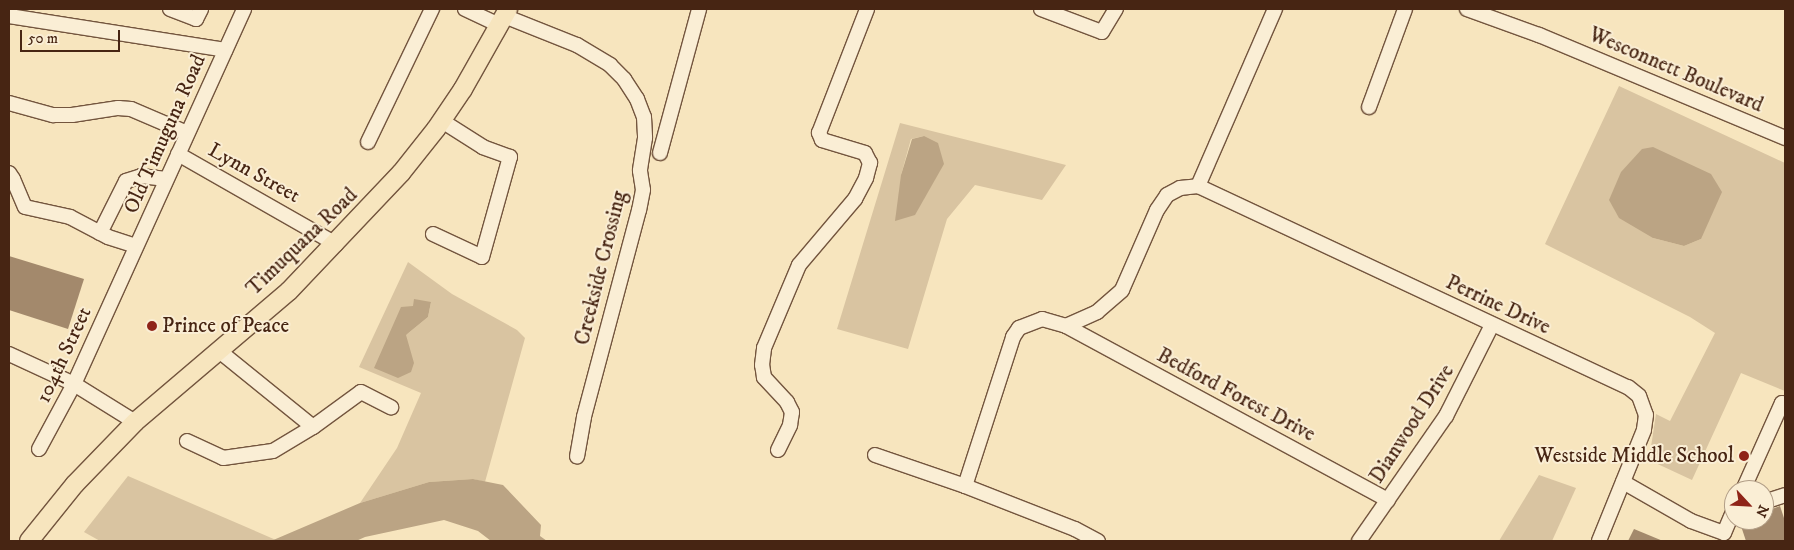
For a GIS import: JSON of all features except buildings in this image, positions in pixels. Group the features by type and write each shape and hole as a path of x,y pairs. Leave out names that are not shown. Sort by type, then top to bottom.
{"main road":[{"name":"Timuquana Road","path":"29,541 58,504 135,422 289,291 336,244 401,173 442,121 463,89 504,17"}],"street":[{"path":"170,9 196,20 201,9"},
{"name":"Old Timuguna Road","path":"122,276 244,9"},
{"path":"368,142 432,9"},
{"name":"Creekside Crossing","path":"465,9 504,17 576,45 610,65 624,79 637,99 644,117 645,138 640,171 643,190 586,408 577,456"},
{"path":"660,153 699,9"},
{"path":"778,450 790,426 792,412 787,402 764,376 762,365 764,348 798,264 855,199 866,178 870,163 865,153 822,140 818,133 867,9"},
{"path":"1041,9 1102,32 1116,9"},
{"path":"1066,326 1097,312 1122,290 1157,210 1167,195 1180,188 1198,186 1275,9"},
{"path":"1369,107 1405,9"},
{"name":"Wesconnett Boulevard","path":"1468,9 1539,35 1785,138"},
{"path":"9,16 225,50"},
{"path":"9,103 53,115 72,115 118,108 131,109 187,133"},
{"path":"433,234 482,256 510,157 483,147 442,121"},
{"name":"Lynn Street","path":"178,154 336,244"},
{"path":"9,173 25,207 70,217 100,233 136,246"},
{"path":"100,233 126,181 141,176 166,179"},
{"name":"Perrine Drive","path":"1198,186 1628,387 1639,396 1646,415 1644,430 1599,541"},
{"name":"104th Street","path":"39,449 74,384 122,276"},
{"name":"Bedford Forest Drive","path":"965,486 1013,337 1019,328 1034,320 1042,319 1066,326 1388,500"},
{"name":"Dianwood Drive","path":"1359,541 1446,416 1492,325"},
{"path":"218,350 313,427"},
{"path":"9,354 74,384 135,422"},
{"path":"187,441 223,458 273,451 313,427 361,392 391,407"},
{"path":"1747,480 1782,403 1785,404"},
{"path":"875,455 965,486 1075,529 1098,541"},
{"path":"1623,482 1691,521 1724,533 1725,530"}],"shaded area":[{"path":"1619,86 1785,163 1785,391 1741,373 1692,480 1649,460 1656,414 1670,421 1715,333 1690,317 1545,244","holes":["1653,238 1701,239 1684,246"]},
{"path":"900,123 1066,165 1042,200 975,185 947,219 908,349 837,329","holes":["924,136 901,175 911,139"]},
{"path":"924,136 938,143 944,164 915,215 895,221 901,175 912,139"},
{"path":"1653,147 1711,174 1722,192 1701,239 1684,246 1653,238 1619,218 1609,200 1621,172 1642,149"},
{"path":"408,262 452,294 517,330 525,338 485,482 473,479 429,482 360,503 397,448 421,393 359,367","holes":["431,302 428,317 406,335"]},
{"path":"414,299 431,302 428,317 406,335 414,363 411,372 398,378 374,368 401,307 413,306"},
{"path":"1539,475 1576,488 1552,541 1499,541"},
{"path":"128,476 276,540 100,541 84,532"},
{"path":"473,479 503,485 541,525 540,536 547,541 491,541 478,531 444,520 365,537 356,541 271,541 360,503 429,482"}],"place":[{"name":"Prince of Peace","path":"152,326"},
{"name":"Westside Middle School","path":"1744,456"}]}
